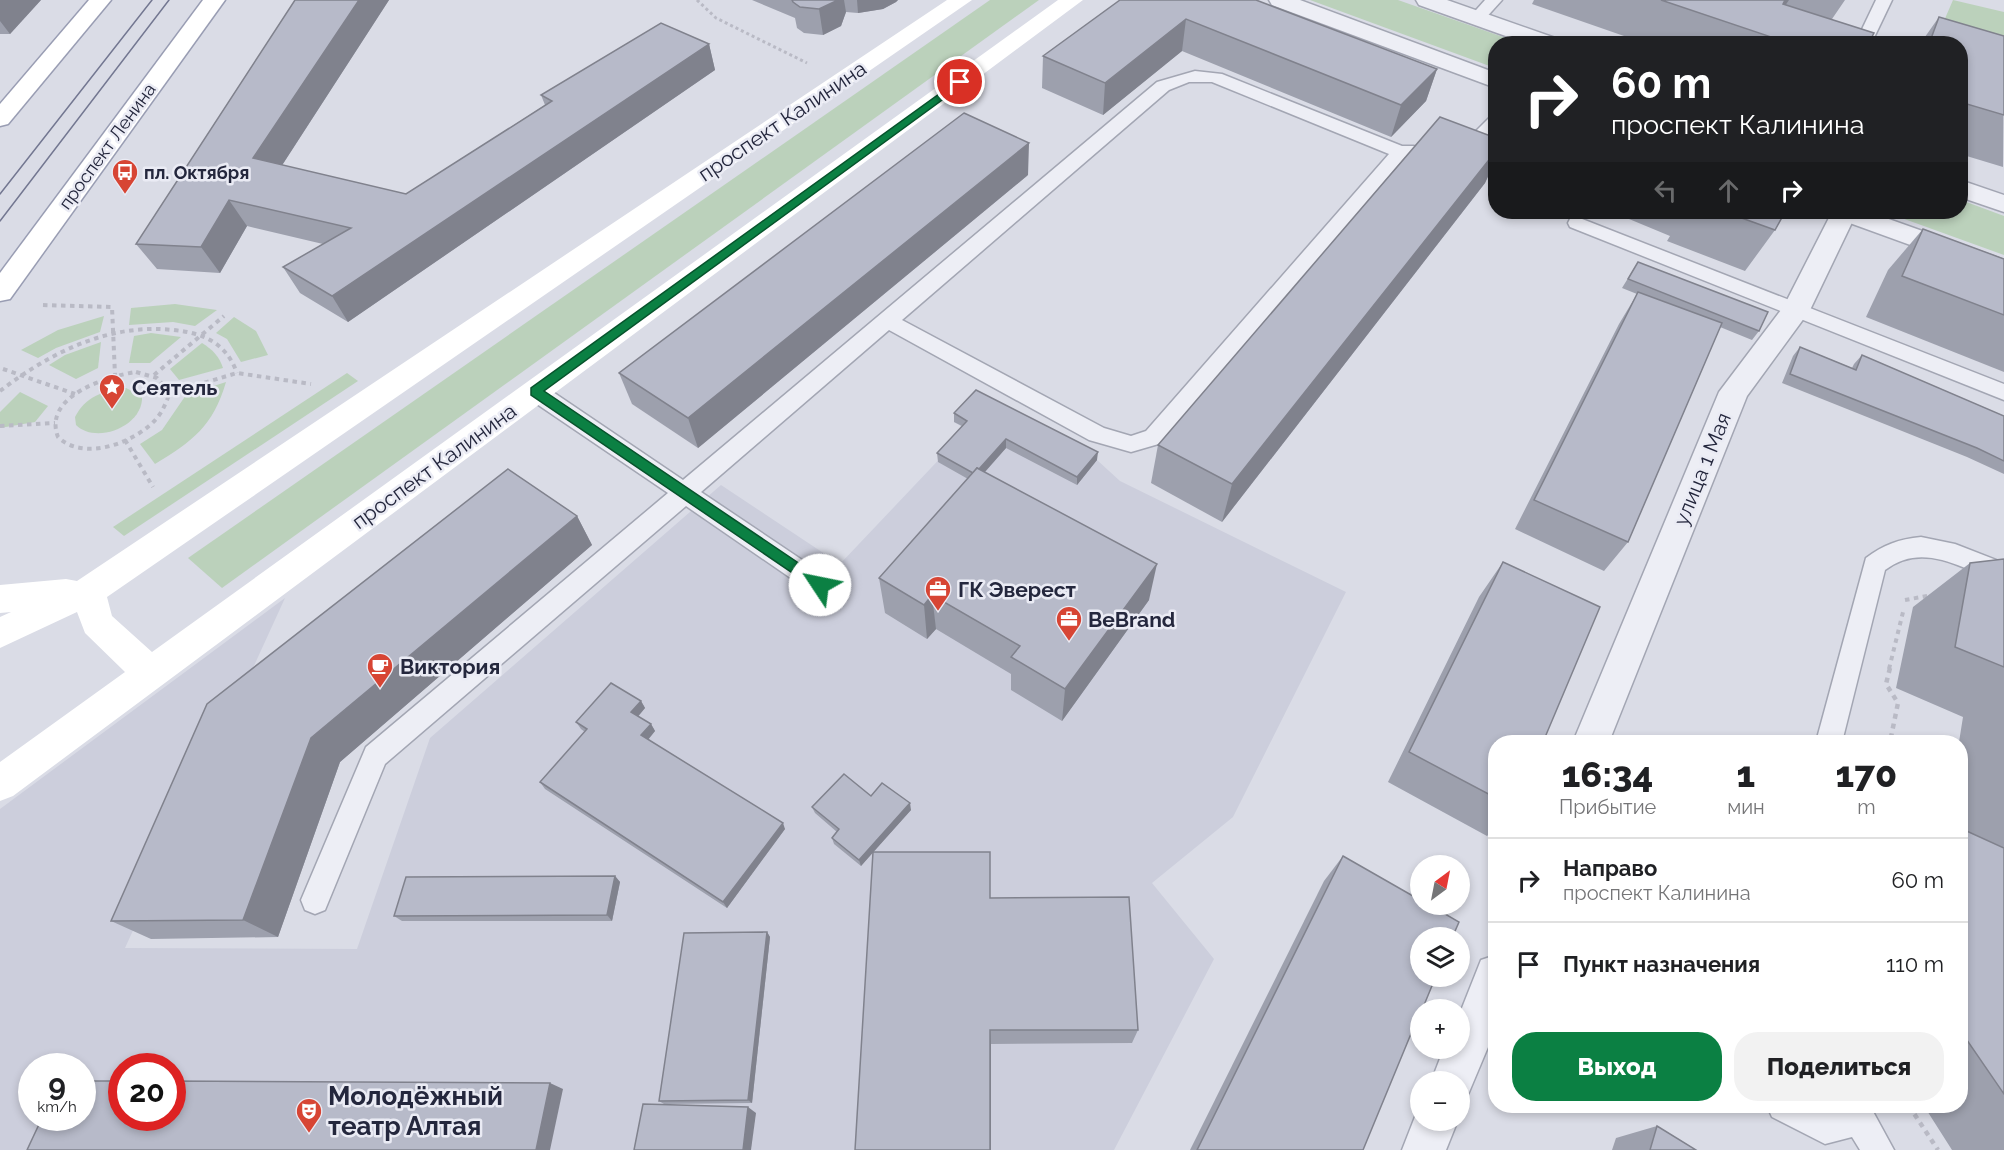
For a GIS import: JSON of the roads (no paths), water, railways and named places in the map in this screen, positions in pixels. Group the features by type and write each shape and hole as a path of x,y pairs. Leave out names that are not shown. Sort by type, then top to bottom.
{"main road":[{"path":"0,119 100,0"},
{"name":"проспект Ленина","path":"0,292 214,0"},
{"name":"проспект Калинина","path":"0,633 89,591 961,0"},
{"name":"проспект Калинина","path":"0,784 151,671 1072,0"},
{"path":"0,599 89,591 97,623 126,653 151,671"}],"street":[{"path":"1280,0 1488,78"},
{"path":"1427,0 1528,36"},
{"path":"1968,191 2004,204"},
{"name":"улица 1 Мая","path":"1594,735 1734,392 1796,310 1842,219"},
{"path":"1864,219 2004,270"},
{"path":"1457,1071 1488,994"},
{"path":"1424,1150 1432,1131"}],"lane":[{"path":"1477,18 1494,0"},
{"path":"1867,36 1884,0"},
{"path":"315,900 375,756 686,494 1163,86 1180,77 1197,75 1216,78 1400,152 1473,144 1488,129"},
{"path":"888,321 1098,434 1131,444 1154,437 1400,152"},
{"path":"1577,224 2004,392"},
{"path":"536,392 820,585"},
{"path":"1831,735 1874,565 1883,555 1909,547 1942,549 2004,574"},
{"path":"1797,1113 1826,1128 1854,1113"},
{"path":"1857,1113 1878,1150"}],"tram line":[{"path":"0,194 152,0"},
{"path":"0,221 169,0"}],"place":[{"name":"пл. Октября","path":"125,195"},
{"name":"Сеятель","path":"112,410"},
{"name":"ГК Эверест","path":"938,612"},
{"name":"BeBrand","path":"1069,642"},
{"name":"Виктория","path":"380,689"},
{"name":"Молодёжный театр Алтая","path":"309,1134"}]}
